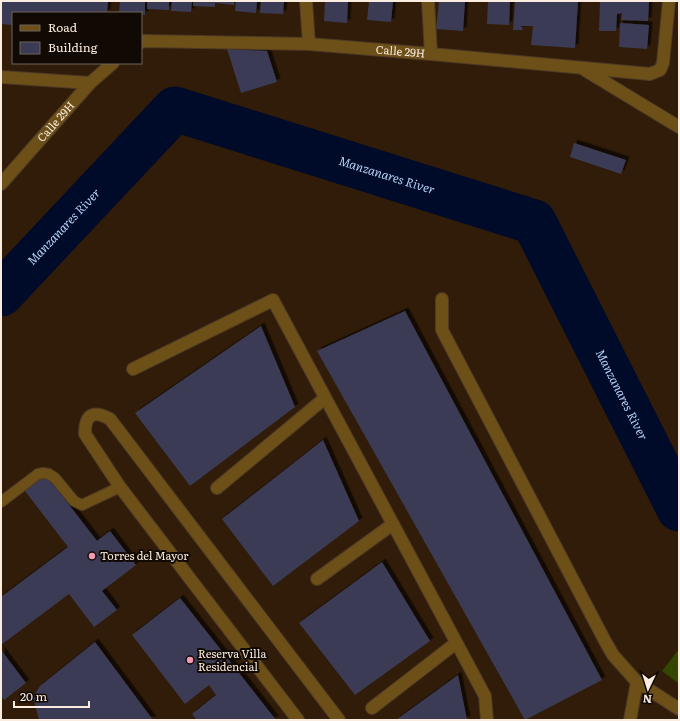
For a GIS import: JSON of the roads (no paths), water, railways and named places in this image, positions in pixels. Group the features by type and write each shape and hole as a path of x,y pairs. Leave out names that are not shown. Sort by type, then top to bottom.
{"street":[{"path":"306,1 309,44"},
{"path":"428,1 431,54"},
{"name":"Calle 29H","path":"142,42 309,44 650,74 660,70 663,63 669,1"},
{"name":"Calle 29H","path":"1,184 90,83 113,64"},
{"path":"582,68 678,123"},
{"path":"1,78 90,83"},
{"path":"442,299 442,330 605,641 614,655 637,682 679,709"},
{"path":"133,369 273,300 484,696 487,720"},
{"path":"217,488 325,398"},
{"path":"298,720 120,487 85,434 85,425 92,415 100,414 110,419 339,720"},
{"path":"318,580 393,524"},
{"path":"372,708 456,644"},
{"path":"630,720 637,682"}],"lane":[{"path":"1,502 38,474 49,474 55,478 74,501 82,505 120,487"}],"waterway":[{"name":"Manzanares River","path":"1,294 175,109 534,222 679,509"}],"place":[{"name":"Torres del Mayor","path":"92,556"},
{"name":"Reserva Villa Residencial","path":"190,660"}]}
